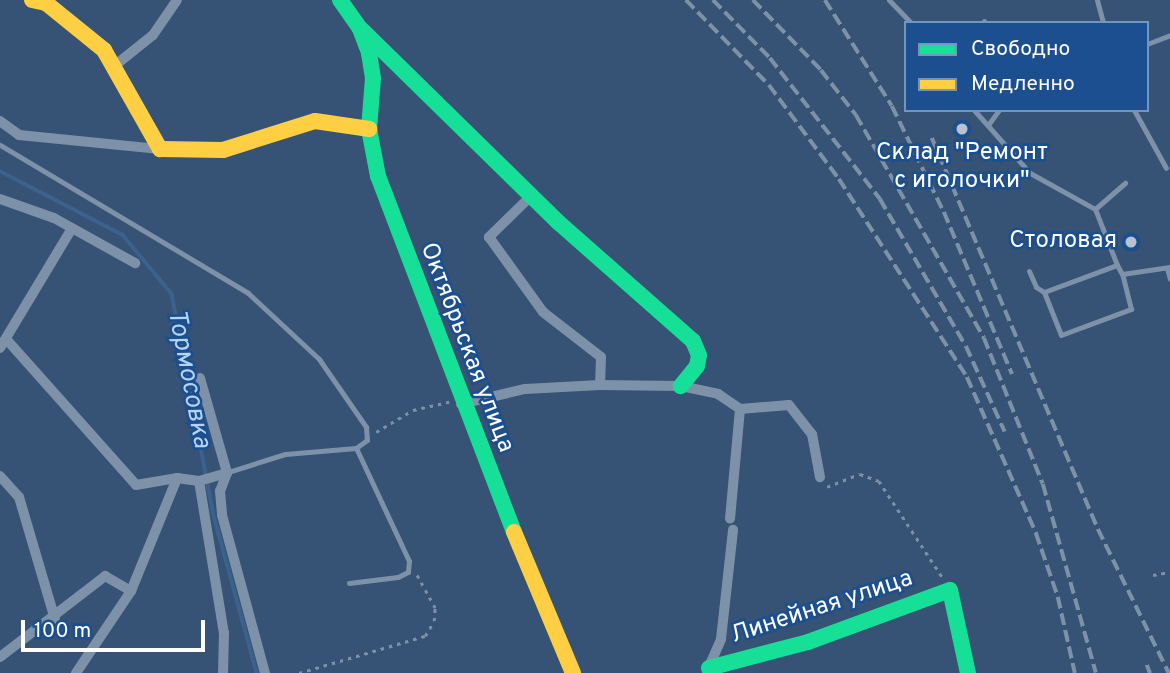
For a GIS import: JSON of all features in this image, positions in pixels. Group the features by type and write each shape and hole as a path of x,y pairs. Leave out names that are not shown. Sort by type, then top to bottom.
{"street":[{"path":"113,67 153,35 177,0"},
{"path":"42,1 103,50 160,149"},
{"path":"338,1 360,29 531,196 692,341 699,355 697,366 681,386"},
{"name":"Октябрьская улица","path":"360,29 373,78 369,129 378,176 460,402 573,673"},
{"path":"0,121 19,135 160,149 223,150 315,121 369,129"},
{"path":"531,196 489,237 542,313 601,357 600,385"},
{"path":"0,199 54,218 71,230 135,262"},
{"path":"71,230 3,344 136,485 177,478 199,481 227,473"},
{"path":"200,378 227,473 220,491 222,514 265,673"},
{"path":"460,402 525,389 600,385 681,386 718,394 740,409 789,405 812,434 821,483"},
{"name":"Линейная улица","path":"707,671 721,639 740,409"},
{"path":"0,476 19,497 55,619"},
{"path":"76,673 131,591 177,478"},
{"path":"199,481 224,633 223,673"},
{"path":"0,657 55,619 105,576 131,591"},
{"path":"950,590 968,673"},
{"name":"Линейная улица","path":"707,671 808,642 950,590"}],"lane":[{"path":"889,0 909,21"},
{"path":"1097,0 1102,21"},
{"path":"1149,43 1170,35"},
{"path":"976,112 1030,173 1095,209 1122,274 1132,309 1061,335 1044,292 1036,287 1028,271"},
{"path":"988,125 998,112"},
{"path":"1135,112 1166,168"},
{"path":"0,145 248,293 319,359 355,404 366,426 367,440 356,448 285,454 227,473"},
{"path":"1095,209 1125,183"},
{"path":"1044,292 1117,265"},
{"path":"1122,274 1168,267 1170,279"},
{"path":"349,583 398,577 408,572 409,561 356,448"}],"path":[{"path":"367,440 387,422 413,410 460,402"},
{"path":"821,483 860,474 879,481 950,590"},
{"path":"299,673 425,636 435,621 435,608 409,561"},
{"path":"1153,575 1170,572"}],"waterway":[{"name":"Тормосовка","path":"0,171 123,235 172,294 213,512 257,673"}],"railway":[{"path":"686,0 769,85 839,179 967,377 1036,533 1058,597 1075,673"},
{"path":"713,0 770,58 880,199 966,346 1005,432"},
{"path":"753,0 821,70 856,115 984,338 1043,484 1096,673"},
{"path":"825,0 892,106 944,212 1012,374"},
{"path":"932,138 1098,529 1169,673"},
{"path":"1147,665 1150,673"}],"traffic: fast":[{"path":"340,0 360,29 369,53 373,78 369,129 378,176 514,532"},
{"path":"362,30 558,222 693,341 699,355 697,366 681,386"},
{"path":"709,668 808,642 950,590 968,673"}],"traffic: slow":[{"path":"32,0 46,3 104,50 160,149 223,150 315,121 369,129"},
{"path":"514,532 573,673"}],"place":[{"name":"Склад \"Ремонт с иголочки\"","path":"962,129"},
{"name":"Столовая","path":"1131,242"}]}
